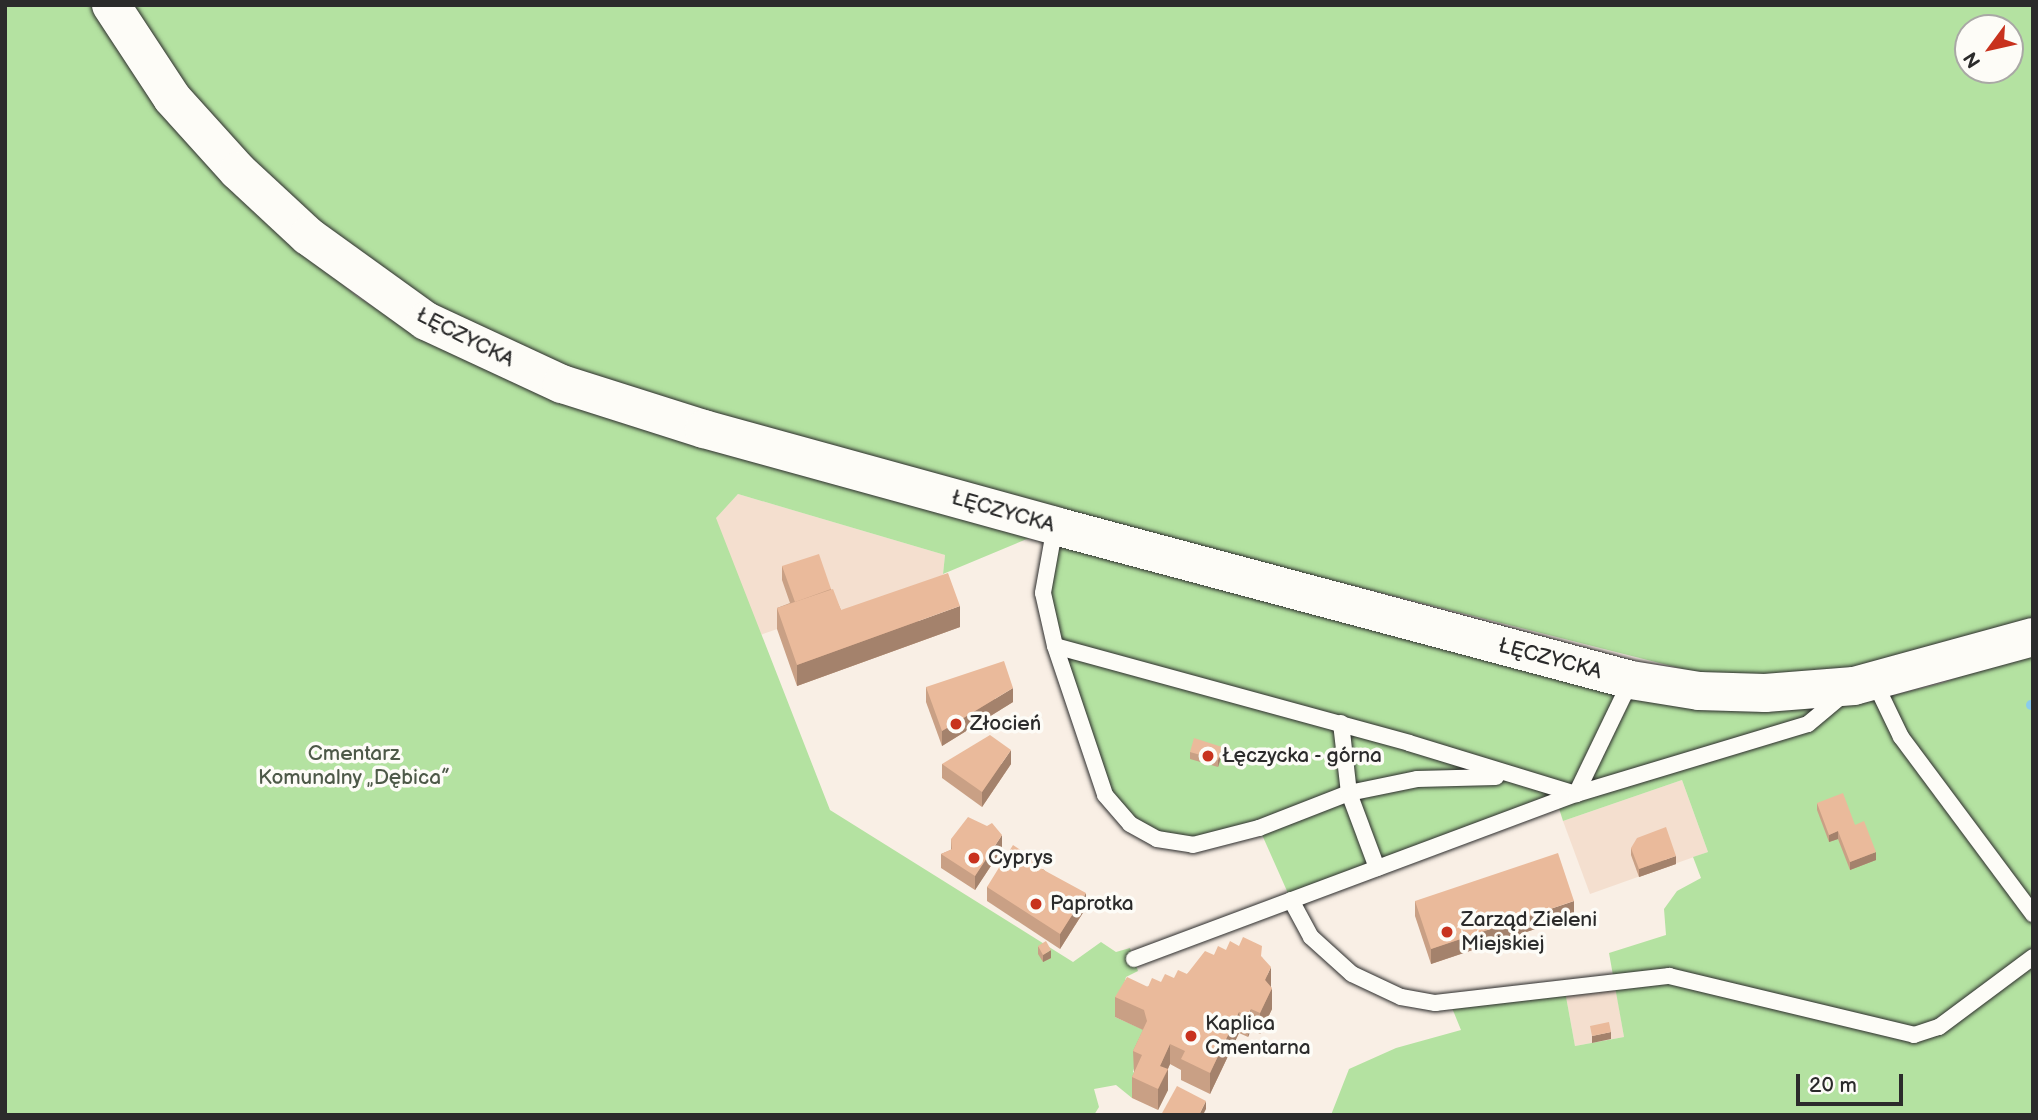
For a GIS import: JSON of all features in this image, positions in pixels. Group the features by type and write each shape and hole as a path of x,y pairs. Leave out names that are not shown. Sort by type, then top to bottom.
{"main road":[{"name":"ŁĘCZYCKA","path":"111,5 172,98 238,171 308,236 426,321 562,384 704,429 1631,680 1699,691 1765,693 1864,685 2033,637"}],"lane":[{"path":"1055,526 1043,593 1055,646 1105,795 1142,832 1174,844 1193,845 1259,828 1349,793 1417,779 1516,778"},
{"path":"1055,646 1341,723 1576,794"},
{"path":"1576,794 1631,680"},
{"path":"1133,959 1576,794 1808,723 1864,685 2033,914"},
{"path":"1341,723 1349,793 1377,869"},
{"path":"1290,900 1311,937 1352,974 1401,997 1435,1003 1669,976 1914,1035 1939,1027 2033,957"}],"shaded area":[{"path":"738,494 945,555 943,574 948,593 841,631 833,610 760,635 715,518"},
{"path":"1682,780 1708,852 1590,894 1563,821"},
{"path":"1615,984 1624,1037 1575,1046 1565,991"}],"green space":[{"name":"Cmentarz Komunalny „Dębica”","path":"5,5 90,5 306,255 358,297 432,344 1034,536 943,574 945,555 738,494 716,518 830,810 1073,962 1101,942 1116,952 1130,948 1138,971 1126,977 1115,1017 1144,1030 1133,1072 1142,1076 1132,1098 1116,1085 1094,1089 1099,1107 1094,1115 5,1115"},
{"path":"129,5 2033,5 2033,618 1930,653 1865,667 1768,676 1695,672 1061,512 608,383 491,336 432,305 325,228 276,185 185,88"},
{"path":"1052,539 1576,684 1882,698 1942,683 2033,651 2033,1115 1331,1115 1349,1069 1396,1048 1461,1030 1450,1003 1565,991 1575,1046 1624,1037 1609,953 1666,935 1664,909 1677,891 1701,878 1693,857 1708,852 1682,780 1563,821 1557,802 1291,900 1259,828 1174,844 1117,812 1047,624"}],"building":[{"path":"819,554 831,589 795,602 782,566"},
{"path":"948,573 960,606 797,665 777,608 833,589 841,610"},
{"path":"1004,661 1013,688 942,731 926,687"},
{"path":"990,735 1011,750 982,792 942,764"},
{"path":"1194,738 1222,747 1218,760 1190,752"},
{"path":"1843,793 1855,825 1864,821 1876,852 1850,862 1838,831 1829,835 1817,803"},
{"name":"Cyprys","path":"968,817 987,826 992,823 1002,835 975,876 941,854 952,849 951,839"},
{"path":"1666,827 1676,856 1639,869 1631,848 1637,838"},
{"name":"Paprotka","path":"1013,845 1043,865 1040,868 1086,893 1060,934 987,887"},
{"path":"1558,853 1574,901 1431,949 1415,901"},
{"name":"Kaplica Cmentarna","path":"1243,937 1262,946 1261,956 1271,967 1265,980 1272,988 1260,1013 1251,1009 1248,1016 1239,1012 1210,1073 1181,1059 1185,1051 1170,1044 1160,1066 1168,1069 1158,1089 1132,1077 1142,1055 1133,1051 1147,1021 1144,1010 1115,997 1127,977 1148,987 1152,978 1161,982 1165,974 1174,978 1178,970 1187,974 1205,951 1214,955 1218,946 1226,950 1230,941 1239,946"},
{"path":"1046,941 1051,950 1043,955 1038,946"},
{"path":"1609,1022 1611,1032 1592,1036 1590,1026"},
{"path":"1177,1086 1206,1101 1199,1115 1161,1115"}],"place":[{"name":"Złocień","path":"956,724"},
{"name":"Łęczycka - górna","path":"1208,756"},
{"name":"Cyprys","path":"974,858"},
{"name":"Paprotka","path":"1036,904"},
{"name":"Zarząd Zieleni Miejskiej","path":"1447,932"},
{"name":"Kaplica Cmentarna","path":"1191,1036"}]}
